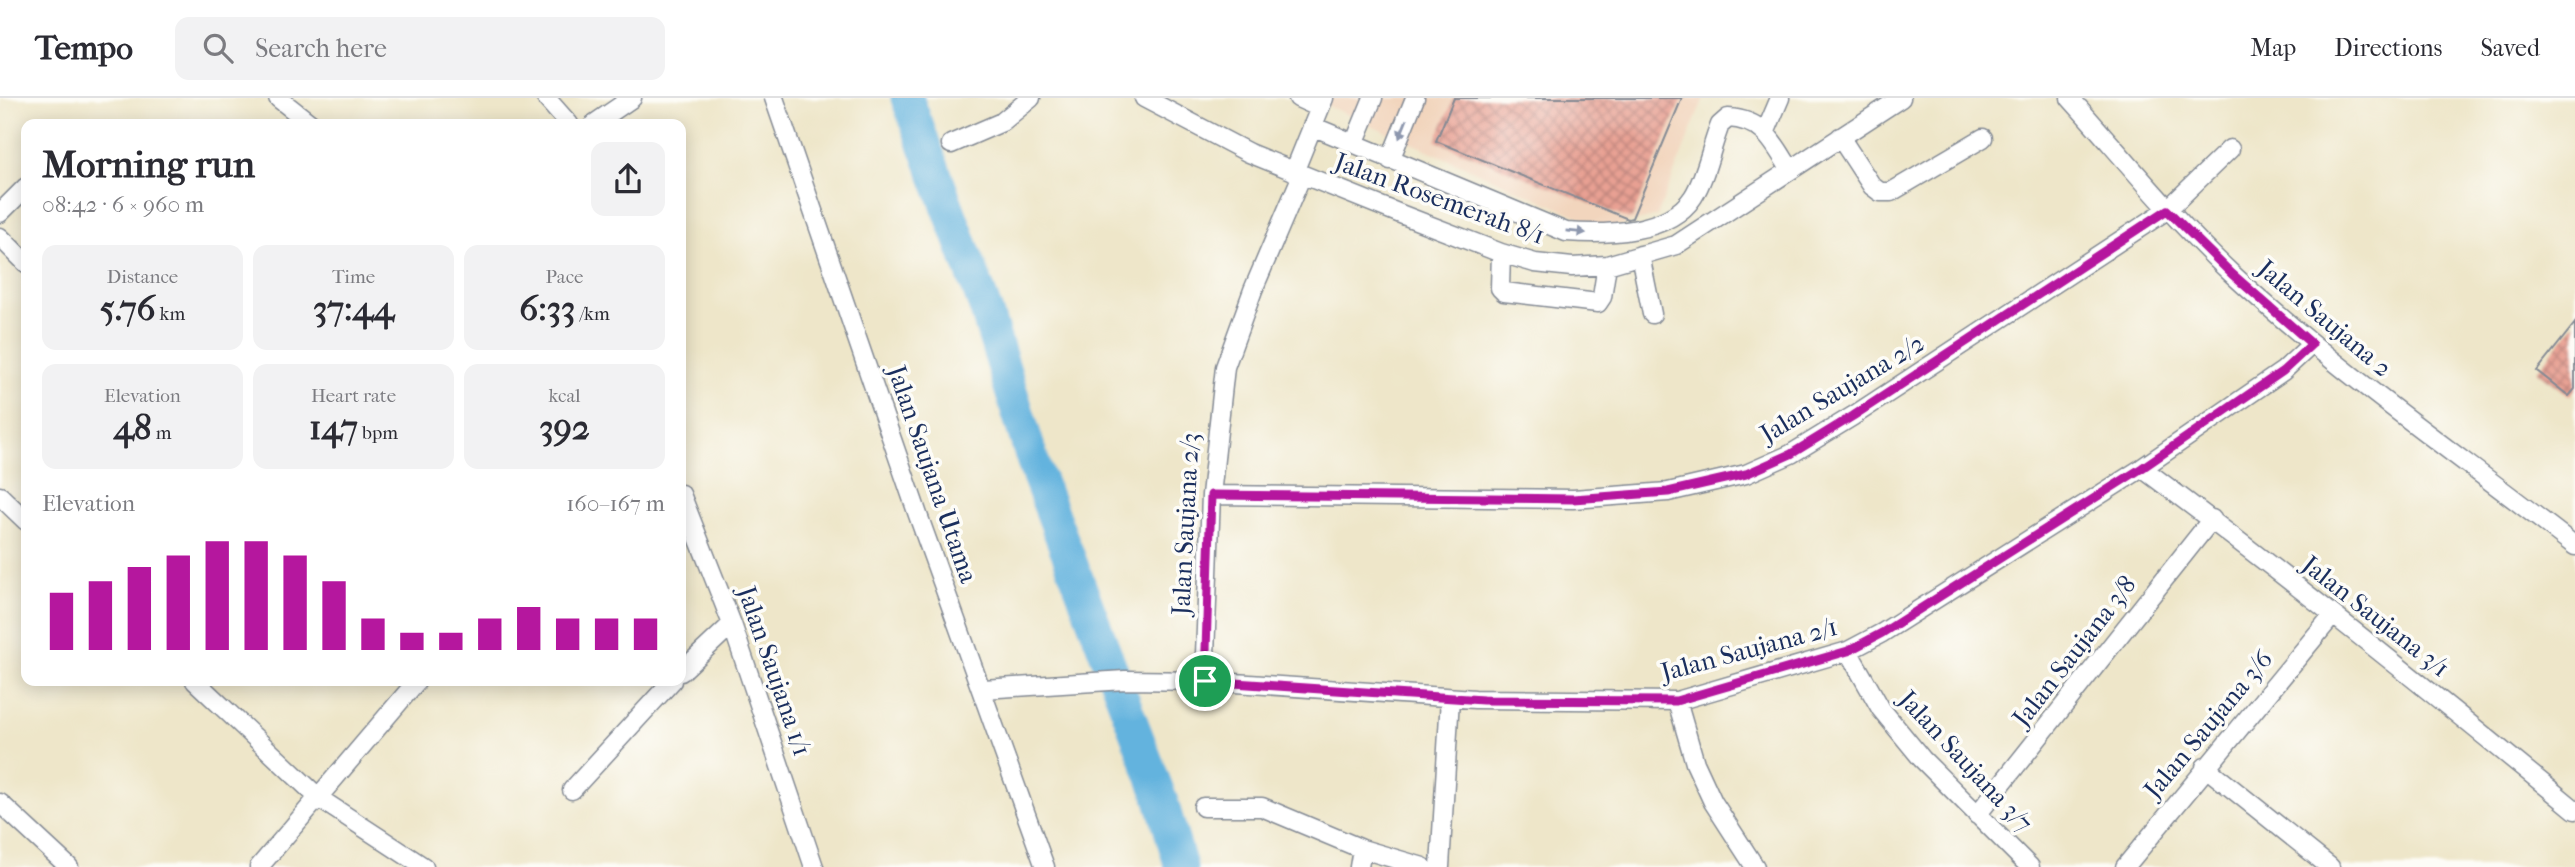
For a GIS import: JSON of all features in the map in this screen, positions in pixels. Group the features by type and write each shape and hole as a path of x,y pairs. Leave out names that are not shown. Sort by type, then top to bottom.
{"street":[{"path":"278,98 305,119"},
{"path":"546,98 565,119"},
{"path":"601,119 632,98"},
{"name":"Jalan Saujana Utama","path":"774,98 918,515 1045,867"},
{"path":"951,144 1002,122 1031,98"},
{"name":"Jalan Rosemerah 8/1","path":"1144,98 1249,153 1298,173 1502,253 1535,263 1572,267 1607,265 1676,245 1901,98"},
{"path":"1298,98 1322,103"},
{"path":"1354,144 1373,98"},
{"path":"1390,160 1415,98"},
{"path":"1766,131 1780,98"},
{"name":"Jalan Saujana 2","path":"2070,98 2167,210 2232,274 2312,344 2575,546"},
{"name":"Jalan Saujana 2/3","path":"1205,681 1211,495 1217,417 1227,359 1322,103"},
{"path":"1312,126 1566,232 1604,235 1641,229 1669,217 1692,198 1720,125 1728,118 1738,118 1766,131 1790,169"},
{"path":"1840,137 1872,186 1880,192 1891,192 1983,138"},
{"name":"Jalan Saujana 2/2","path":"1211,495 1573,499 1668,492 1746,474 1791,454 1853,416 2167,210 2230,149"},
{"path":"0,214 21,192"},
{"path":"0,237 21,258"},
{"path":"1502,253 1500,288 1504,292 1598,303 1602,297 1607,265"},
{"path":"1640,255 1652,314"},
{"name":"Jalan Saujana 2/1","path":"983,689 1125,680 1205,681 1450,698 1676,701 1848,651 1882,633 2142,468 2283,371 2312,344"},
{"name":"Jalan Saujana 3/1","path":"2142,468 2394,661 2575,810"},
{"path":"0,496 21,516"},
{"name":"Jalan Saujana 1/1","path":"686,507 732,624 807,864"},
{"name":"Jalan Saujana 3/8","path":"1977,815 2212,519"},
{"name":"Jalan Saujana 3/6","path":"2125,867 2332,616"},
{"path":"686,666 732,624"},
{"name":"Jalan Saujana 3/7","path":"1848,651 1881,709 1922,759 2030,867"},
{"path":"200,686 320,799 424,867"},
{"path":"259,867 320,799 413,686"},
{"path":"572,790 667,686"},
{"path":"1440,867 1450,698"},
{"path":"1676,701 1704,782 1755,867"},
{"path":"2205,767 2330,867"},
{"path":"0,803 69,867"},
{"path":"1203,807 1262,807 1360,858 1423,867"}],"shaded area":[{"path":"1310,98 1704,98 1657,216 1606,229"}],"building":[{"path":"1454,98 1682,98 1632,218 1628,219 1436,141"},
{"path":"2575,323 2575,389 2569,396 2537,371"}],"waterway":[{"path":"907,98 985,307 1035,468 1161,799 1181,867"}],"route":[{"path":"2167,210 2232,274 2312,344 2283,371 2142,468 1882,633 1848,651 1676,701 1483,700 1205,681 1211,495 1573,499 1668,492 1746,474 1791,454 1853,416 2167,210"}]}
